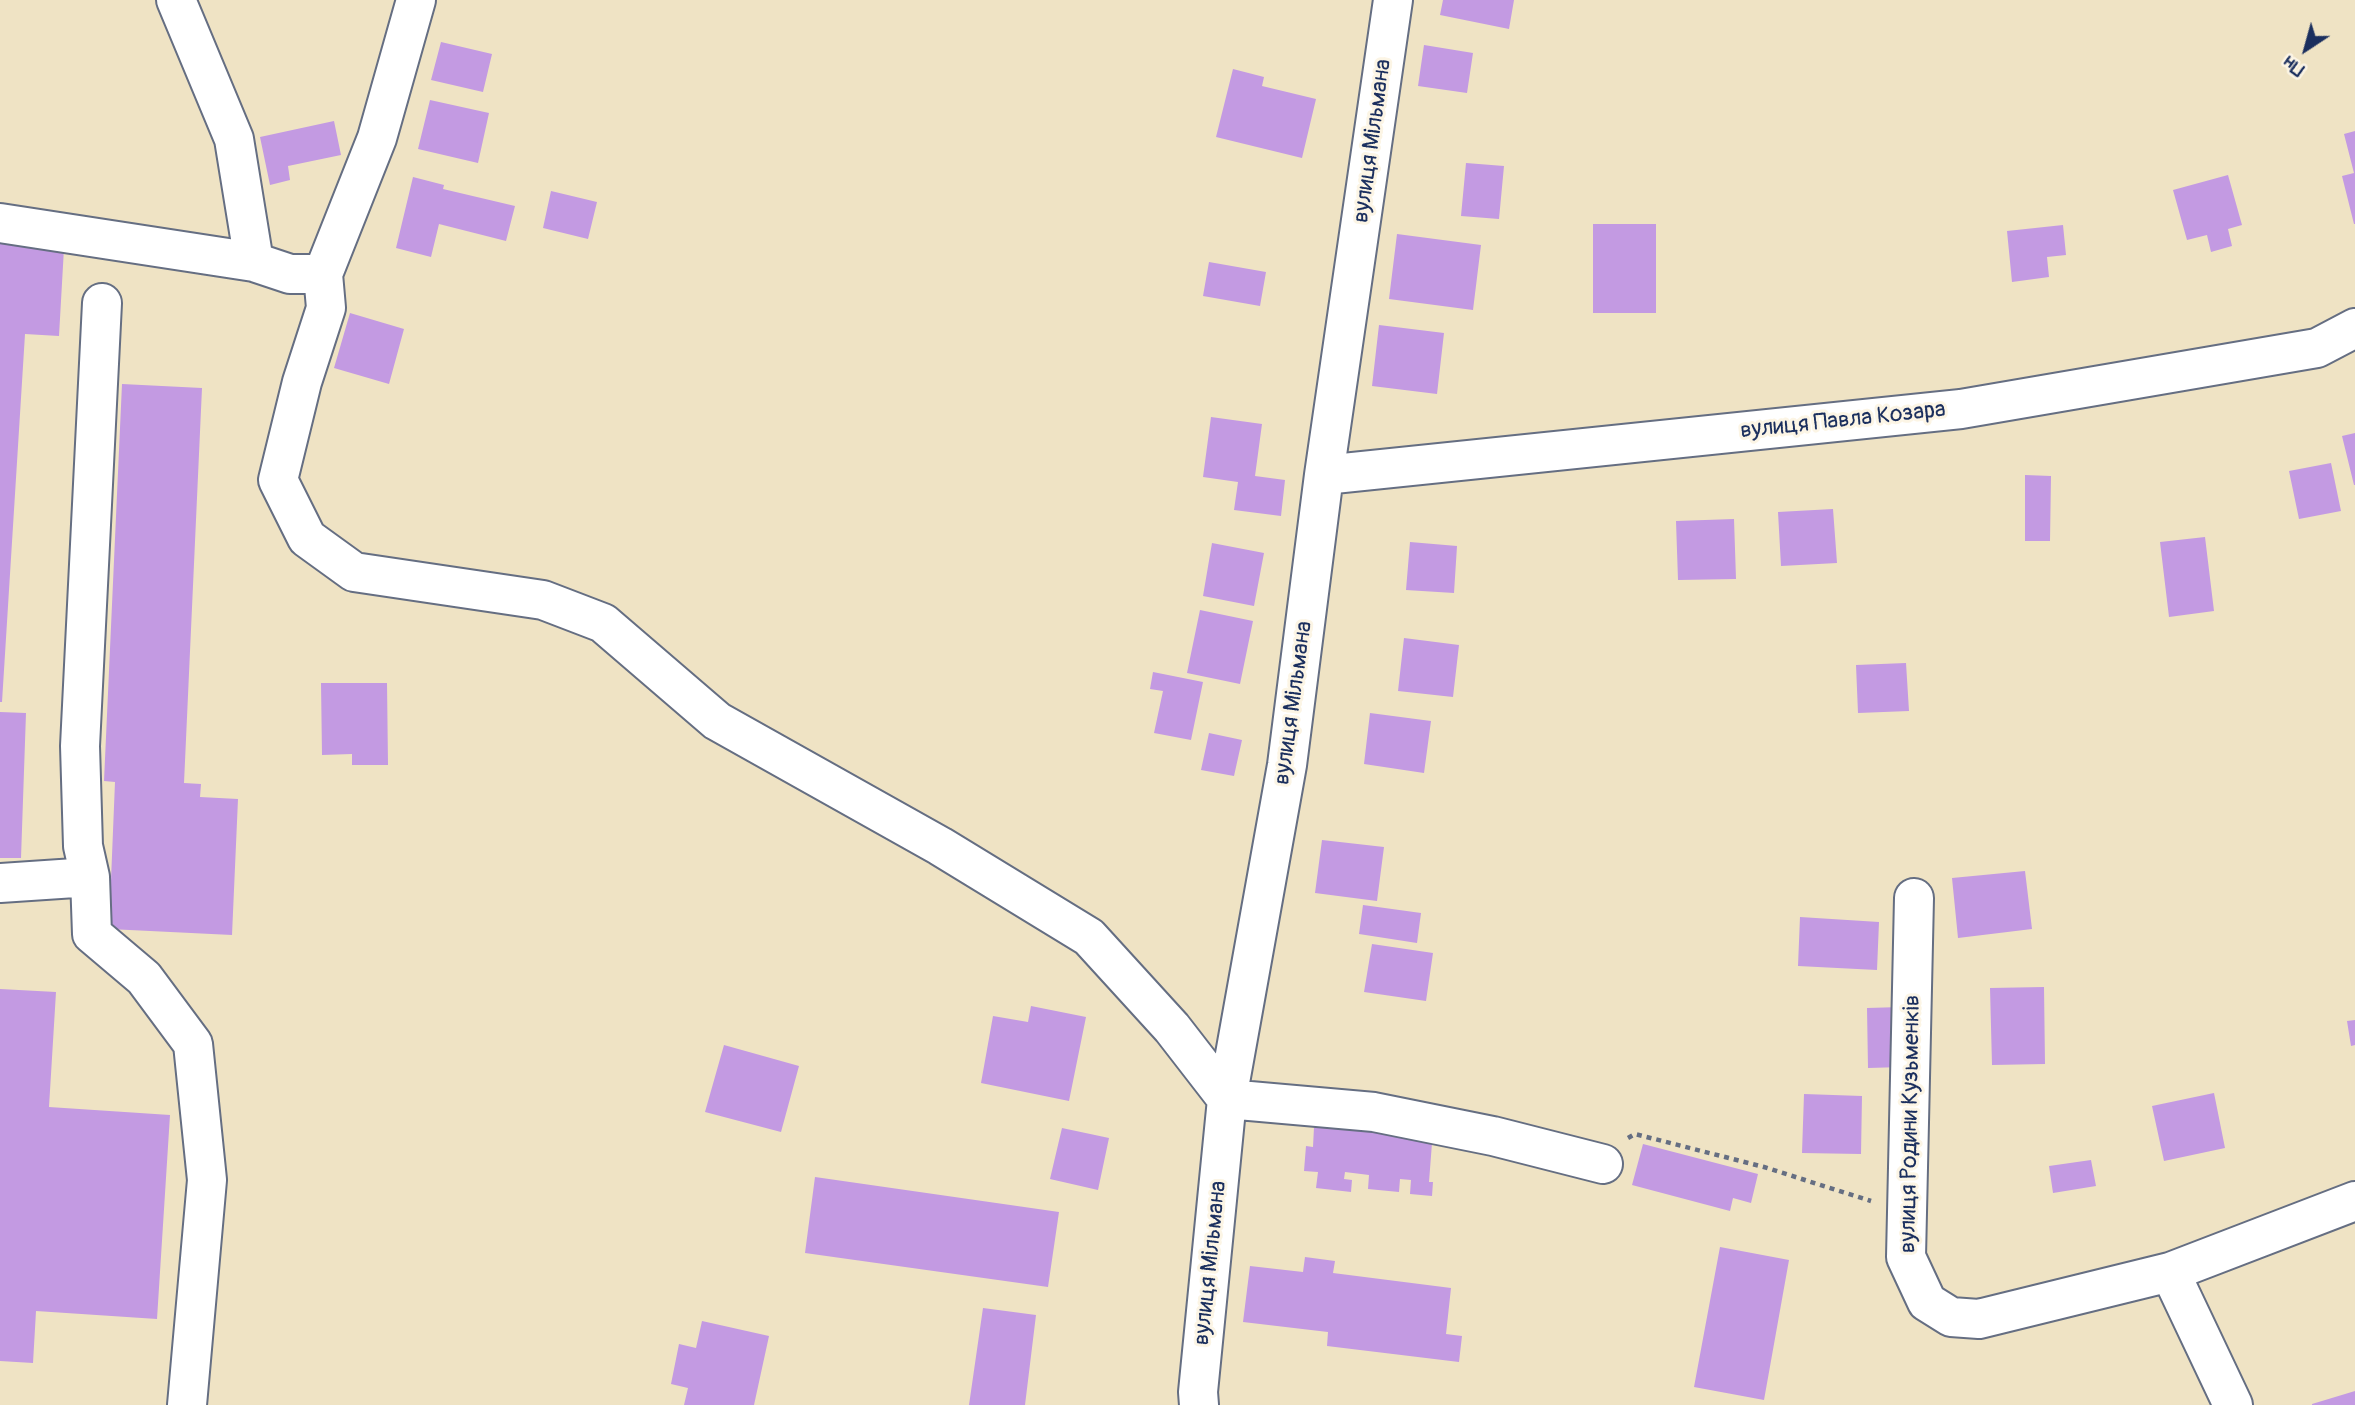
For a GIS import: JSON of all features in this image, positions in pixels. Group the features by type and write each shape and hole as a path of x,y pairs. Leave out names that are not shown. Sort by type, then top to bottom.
{"street":[{"path":"176,0 234,139 254,262"},
{"path":"416,0 377,138 323,274 326,308 302,382 278,480 307,538 354,572 543,600 603,623 717,721 940,846 1090,937 1172,1028 1227,1099 1374,1112 1493,1136 1595,1162"},
{"name":"вулиця Мільмана","path":"1199,1405 1198,1392 1227,1099 1287,765 1324,475 1394,0"},
{"path":"0,223 254,262 290,274 323,274"},
{"path":"102,303 80,746 83,846 90,877 92,934 144,978 194,1044 207,1180 187,1405"},
{"name":"вулиця Павла Козара","path":"1324,475 1961,408 2317,348 2355,328"},
{"path":"0,883 90,877"},
{"name":"вулиця Родини Кузьменків","path":"1914,898 1906,1257 1927,1302 1951,1317 1979,1319 2170,1272 2355,1201"},
{"path":"2170,1272 2233,1405"}],"path":[{"path":"1595,1162 1635,1134 1764,1167 1907,1212"}],"building":[{"path":"1443,0 1514,0 1509,29 1440,15"},
{"path":"441,42 492,54 483,92 431,80"},
{"path":"1424,45 1473,53 1467,93 1418,86"},
{"path":"1233,69 1264,77 1262,86 1316,99 1302,158 1216,137"},
{"path":"430,100 489,113 478,163 418,149"},
{"path":"334,121 341,155 288,166 290,180 270,185 260,137"},
{"path":"2355,131 2354,224 2342,176 2354,173 2344,134"},
{"path":"1466,163 1504,166 1499,219 1461,216"},
{"path":"2228,175 2242,225 2228,229 2232,246 2211,252 2207,235 2187,240 2173,190"},
{"path":"413,177 444,185 443,189 515,206 506,241 439,224 431,257 396,248"},
{"path":"551,191 597,202 588,239 543,228"},
{"path":"1593,224 1656,224 1656,313 1593,313"},
{"path":"2063,225 2066,255 2047,257 2049,277 2012,282 2007,231"},
{"path":"1397,234 1481,245 1473,310 1389,299"},
{"path":"0,243 64,248 59,336 25,334 2,702 0,702"},
{"path":"1209,262 1266,272 1260,306 1203,296"},
{"path":"350,313 404,329 389,384 334,368"},
{"path":"1379,325 1444,333 1437,394 1372,386"},
{"path":"122,384 202,388 184,783 201,784 200,797 238,799 232,935 109,929 115,782 104,781"},
{"path":"1211,417 1262,424 1255,476 1285,480 1281,516 1234,510 1238,482 1203,477"},
{"path":"2355,433 2355,485 2354,485 2342,436"},
{"path":"2331,463 2341,511 2299,519 2289,471"},
{"path":"2025,475 2051,476 2050,541 2025,541"},
{"path":"1833,509 1837,563 1781,566 1778,512"},
{"path":"1734,519 1736,579 1678,580 1676,521"},
{"path":"2205,537 2214,611 2169,617 2160,542"},
{"path":"1410,542 1457,546 1454,593 1406,590"},
{"path":"1212,543 1264,553 1254,606 1203,596"},
{"path":"1200,610 1253,621 1240,684 1187,673"},
{"path":"1404,638 1459,645 1453,697 1398,691"},
{"path":"1906,663 1909,711 1858,713 1856,665"},
{"path":"1153,672 1203,682 1191,740 1154,733 1163,691 1150,689"},
{"path":"321,683 387,683 388,765 352,765 352,754 322,755"},
{"path":"0,712 26,713 21,858 0,858"},
{"path":"1370,713 1431,721 1424,773 1364,764"},
{"path":"1209,733 1242,740 1234,776 1201,770"},
{"path":"1322,840 1384,847 1377,901 1315,893"},
{"path":"2025,871 2032,929 1958,938 1952,878"},
{"path":"1363,905 1421,913 1417,943 1359,934"},
{"path":"1800,917 1879,922 1877,970 1798,966"},
{"path":"1372,944 1433,953 1426,1001 1364,992"},
{"path":"2044,987 2045,1064 1992,1065 1990,988"},
{"path":"0,989 56,992 49,1107 170,1115 157,1319 36,1311 33,1363 0,1361"},
{"path":"1031,1006 1086,1017 1069,1101 981,1083 993,1016 1028,1022"},
{"path":"1901,1007 1903,1067 1868,1068 1867,1008"},
{"path":"2355,1020 2355,1045 2351,1046 2347,1021"},
{"path":"724,1045 799,1066 781,1132 705,1112"},
{"path":"2214,1093 2225,1148 2164,1161 2152,1106"},
{"path":"1804,1094 1862,1096 1861,1154 1802,1153"},
{"path":"1373,1125 1433,1130 1429,1182 1433,1182 1432,1196 1410,1194 1411,1180 1400,1179 1399,1192 1368,1189 1369,1175 1345,1172 1344,1179 1352,1180 1351,1192 1316,1188 1318,1172 1304,1171 1306,1146 1313,1147 1314,1127 1372,1132"},
{"path":"1062,1128 1109,1138 1098,1190 1050,1179"},
{"path":"1643,1144 1758,1174 1751,1203 1733,1198 1730,1211 1632,1185"},
{"path":"2091,1160 2096,1186 2053,1193 2049,1166"},
{"path":"815,1177 1059,1212 1048,1287 805,1253"},
{"path":"1720,1247 1789,1260 1764,1400 1694,1387"},
{"path":"1305,1257 1335,1261 1333,1273 1451,1288 1446,1334 1462,1336 1459,1362 1327,1346 1328,1332 1243,1322 1250,1266 1303,1272"},
{"path":"983,1308 1036,1315 1025,1405 969,1405"},
{"path":"702,1321 769,1336 754,1405 684,1405 688,1388 671,1384 679,1344 696,1348"},
{"path":"2355,1391 2355,1405 2312,1405 2312,1404"}]}
